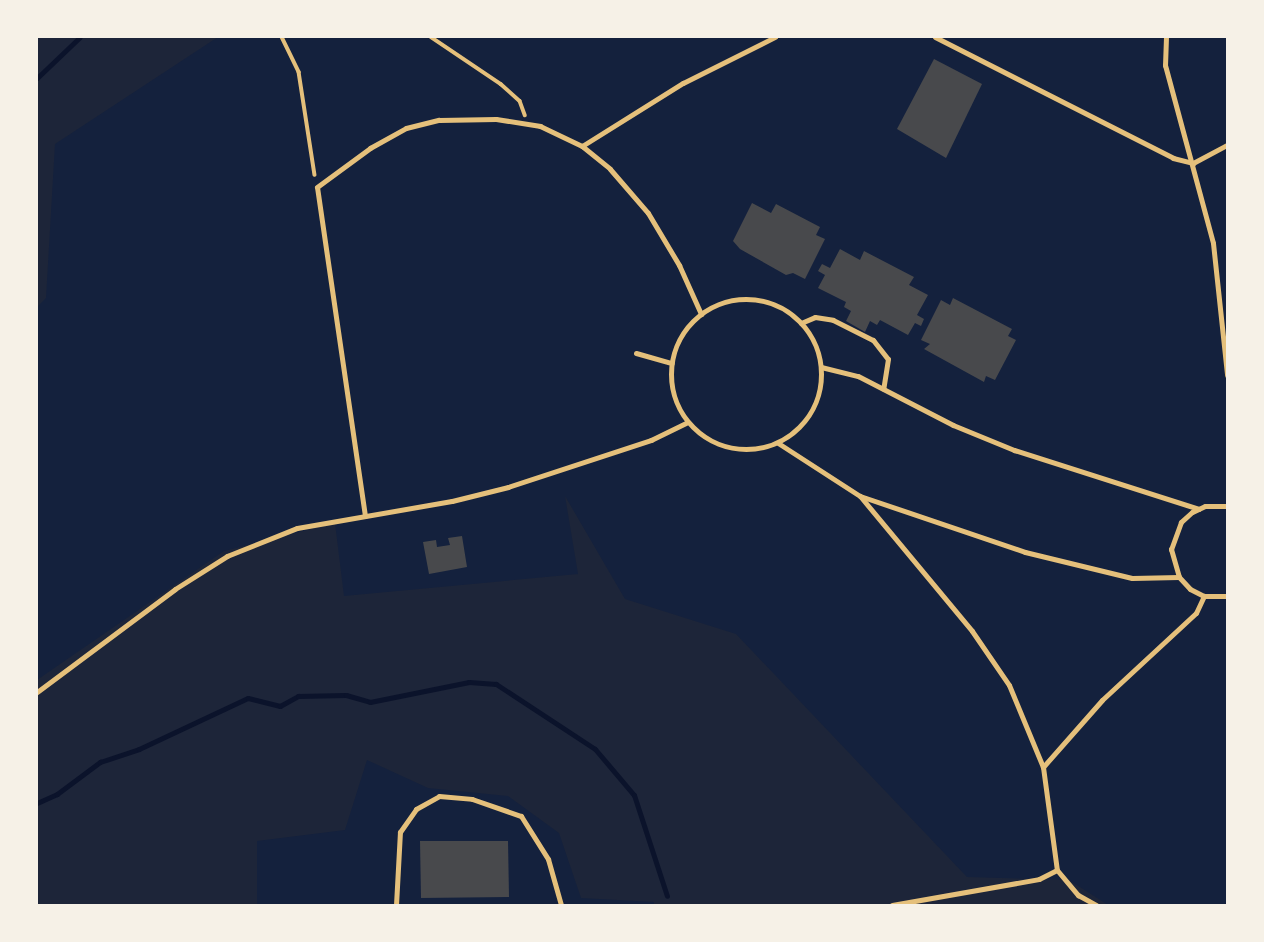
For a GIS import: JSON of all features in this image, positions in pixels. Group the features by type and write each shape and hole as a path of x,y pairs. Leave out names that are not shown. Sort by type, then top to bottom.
{"lane":[{"path":"582,146 683,83 775,37"},
{"path":"935,37 1173,158 1193,163 1227,145"},
{"path":"1166,37 1165,65 1213,243 1227,375"},
{"path":"365,516 317,187 370,148 406,128 439,120 496,119 540,126 582,146 610,169 648,213 679,265 701,314"},
{"path":"742,299 774,305 801,323 811,336 821,368 818,395 806,420 778,443 754,450 729,448 706,439 688,422 677,404 671,384 672,363 677,344 701,314 720,303 742,299"},
{"path":"801,323 816,317 833,320 873,340 887,359 883,389"},
{"path":"636,353 672,363"},
{"path":"821,368 858,376 953,425 1014,450 1199,509 1227,506"},
{"path":"37,692 164,597 227,556 297,528 452,501 508,487 651,440 688,422"},
{"path":"778,443 860,496 1025,552 1132,578 1179,577"},
{"path":"860,496 972,631 1009,685 1043,767 1057,870 1079,895 1096,905"},
{"path":"1199,509 1181,522 1174,535 1173,564 1179,577 1190,589 1204,596 1227,596"},
{"path":"1043,767 1102,700 1196,613 1204,596"},
{"path":"396,905 400,832 416,809 439,796 472,799 521,816 548,859 561,905"},
{"path":"892,905 1040,879 1057,870"}],"path":[{"path":"282,37 299,72 317,187"},
{"path":"431,37 520,101 525,113 522,123"}],"shaded area":[{"path":"37,37 218,37 55,144 46,298 37,307"},
{"path":"565,496 625,599 736,634 967,877 1069,880 1108,905 654,905 654,902 581,898 559,833 508,796 428,788 367,760 345,830 257,841 257,905 37,905 37,680 224,551 335,523 344,596 578,574"}],"building":[{"path":"934,59 982,84 946,158 897,129"},
{"path":"752,203 771,213 776,204 820,227 816,235 825,239 805,279 793,273 786,275 740,249 733,241"},
{"path":"840,249 860,260 864,251 914,277 909,285 928,295 917,315 924,319 921,326 915,323 908,335 880,320 877,325 870,321 865,332 846,321 851,311 844,307 846,302 818,288 825,275 818,271 822,264 830,268"},
{"path":"953,298 1012,329 1008,336 1016,340 995,380 986,376 984,382 924,349 930,344 921,340 941,300 950,305"},
{"path":"462,536 467,567 429,574 423,542 436,540 437,547 450,545 448,538"},
{"path":"420,841 508,841 509,897 421,898"}],"waterway":[{"path":"37,78 80,37"},
{"path":"37,803 57,794 100,762 139,749 248,698 280,706 298,696 346,695 370,702 469,682 496,684 595,749 634,795 667,896"}]}
